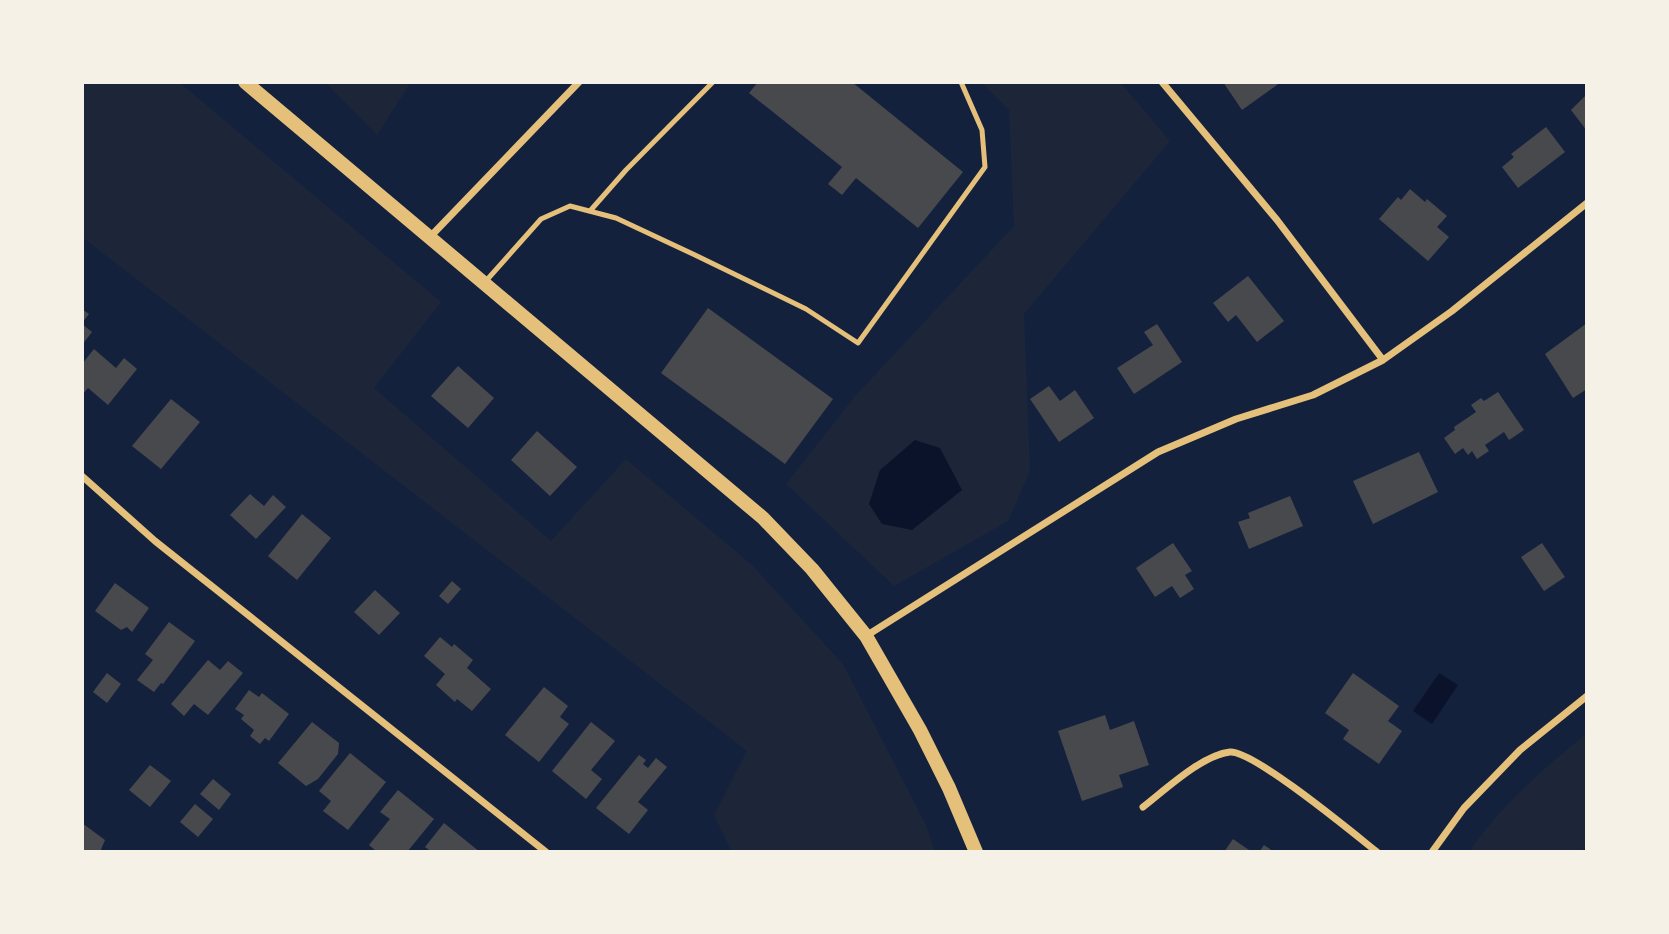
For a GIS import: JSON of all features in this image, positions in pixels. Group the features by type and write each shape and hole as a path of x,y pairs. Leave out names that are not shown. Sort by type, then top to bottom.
{"main road":[{"path":"245,82 763,518 812,569 866,636 920,730 949,788 976,852"}],"street":[{"path":"430,237 579,82"},
{"path":"1165,83 1277,220 1383,360"},
{"path":"866,636 1158,452 1236,419 1313,395 1383,360 1452,311 1587,203"},
{"path":"82,476 155,541 546,852"},
{"path":"1432,852 1464,808 1520,750 1587,696"},
{"path":"1143,807 1201,764 1228,752 1240,752 1299,790 1377,852"}],"lane":[{"path":"590,211 626,170 713,82"},
{"path":"485,282 541,219 570,206 616,218 793,303 858,342 985,167 982,130 961,82"}],"shaded area":[{"path":"82,82 179,82 441,302 374,388 551,541 626,459 752,565 843,664 926,825 935,852 732,852 714,815 747,751 82,237"},
{"path":"325,82 411,82 377,135"},
{"path":"981,82 1120,82 1170,141 1024,314 1030,471 1008,521 894,586 786,484 856,395 1014,226 1009,110"},
{"path":"915,440 940,448 962,490 912,530 882,524 869,504 880,470"},
{"path":"1439,673 1458,685 1432,724 1413,711"},
{"path":"1587,733 1587,842 1582,852 1469,852 1509,803"}],"building":[{"path":"758,82 852,82 963,172 918,228 856,178 842,195 828,184 842,167 749,93"},
{"path":"1223,82 1281,82 1242,110"},
{"path":"1587,94 1587,131 1571,110"},
{"path":"1546,127 1565,152 1518,188 1502,167 1514,157 1511,154"},
{"path":"1410,189 1447,216 1437,227 1449,237 1428,261 1379,219 1398,197 1401,200"},
{"path":"1248,276 1284,321 1257,342 1236,315 1228,322 1213,303"},
{"path":"708,308 833,399 785,464 661,373"},
{"path":"82,309 89,314 82,323"},
{"path":"1587,323 1587,389 1573,398 1545,354"},
{"path":"82,324 92,332 82,345"},
{"path":"1157,324 1182,362 1134,394 1117,368 1153,345 1144,332"},
{"path":"94,349 116,368 124,358 137,369 108,405 88,388 82,395 82,364"},
{"path":"458,366 494,398 468,428 431,396"},
{"path":"1049,386 1060,401 1075,390 1094,418 1059,442 1030,399"},
{"path":"1498,392 1524,430 1509,440 1504,432 1485,445 1489,451 1477,459 1472,451 1468,455 1463,448 1455,454 1444,438 1455,430 1454,427 1476,412 1471,405"},
{"path":"171,399 200,422 161,469 132,446"},
{"path":"537,431 577,467 550,496 511,460"},
{"path":"1419,452 1438,492 1373,524 1353,481"},
{"path":"250,494 264,506 273,495 286,507 256,539 230,515"},
{"path":"1290,496 1303,526 1249,549 1238,522 1250,518 1248,513"},
{"path":"302,514 331,538 297,580 268,556"},
{"path":"1173,543 1192,571 1185,575 1194,589 1180,598 1172,586 1155,597 1136,568"},
{"path":"1542,543 1565,577 1544,591 1521,557"},
{"path":"452,581 461,589 448,604 439,596"},
{"path":"115,583 149,608 132,632 127,627 121,630 95,611"},
{"path":"375,590 400,613 379,635 354,612"},
{"path":"169,622 195,641 154,692 137,680 153,660 145,654"},
{"path":"440,637 452,647 454,644 473,660 467,668 491,689 472,711 457,699 455,702 436,685 445,674 424,656"},
{"path":"208,660 220,670 228,661 243,673 208,715 194,704 184,716 171,704"},
{"path":"107,673 121,684 107,703 93,692"},
{"path":"1353,673 1399,706 1388,721 1402,731 1379,764 1343,739 1349,730 1325,713"},
{"path":"544,687 568,706 560,717 569,724 539,762 505,735"},
{"path":"249,690 259,697 262,693 289,714 269,741 265,738 260,744 250,736 254,730 241,719 244,715 235,709"},
{"path":"1105,715 1110,730 1134,721 1149,765 1119,775 1123,787 1082,801 1058,731"},
{"path":"312,722 339,743 338,754 318,779 306,786 278,763"},
{"path":"591,722 615,741 591,770 602,779 586,799 552,771"},
{"path":"350,753 386,782 348,830 323,811 331,801 319,791"},
{"path":"639,755 646,760 643,764 648,768 656,758 667,767 638,802 648,810 629,834 596,808"},
{"path":"150,765 171,781 150,807 129,790"},
{"path":"213,779 231,794 219,810 200,794"},
{"path":"398,790 434,819 407,852 377,852 369,845 390,819 380,812"},
{"path":"195,804 213,819 198,837 180,822"},
{"path":"82,823 105,840 100,852 82,852"},
{"path":"444,823 480,852 432,852 425,847"},
{"path":"1233,839 1252,852 1224,852"},
{"path":"1264,845 1274,852 1259,852"}]}
